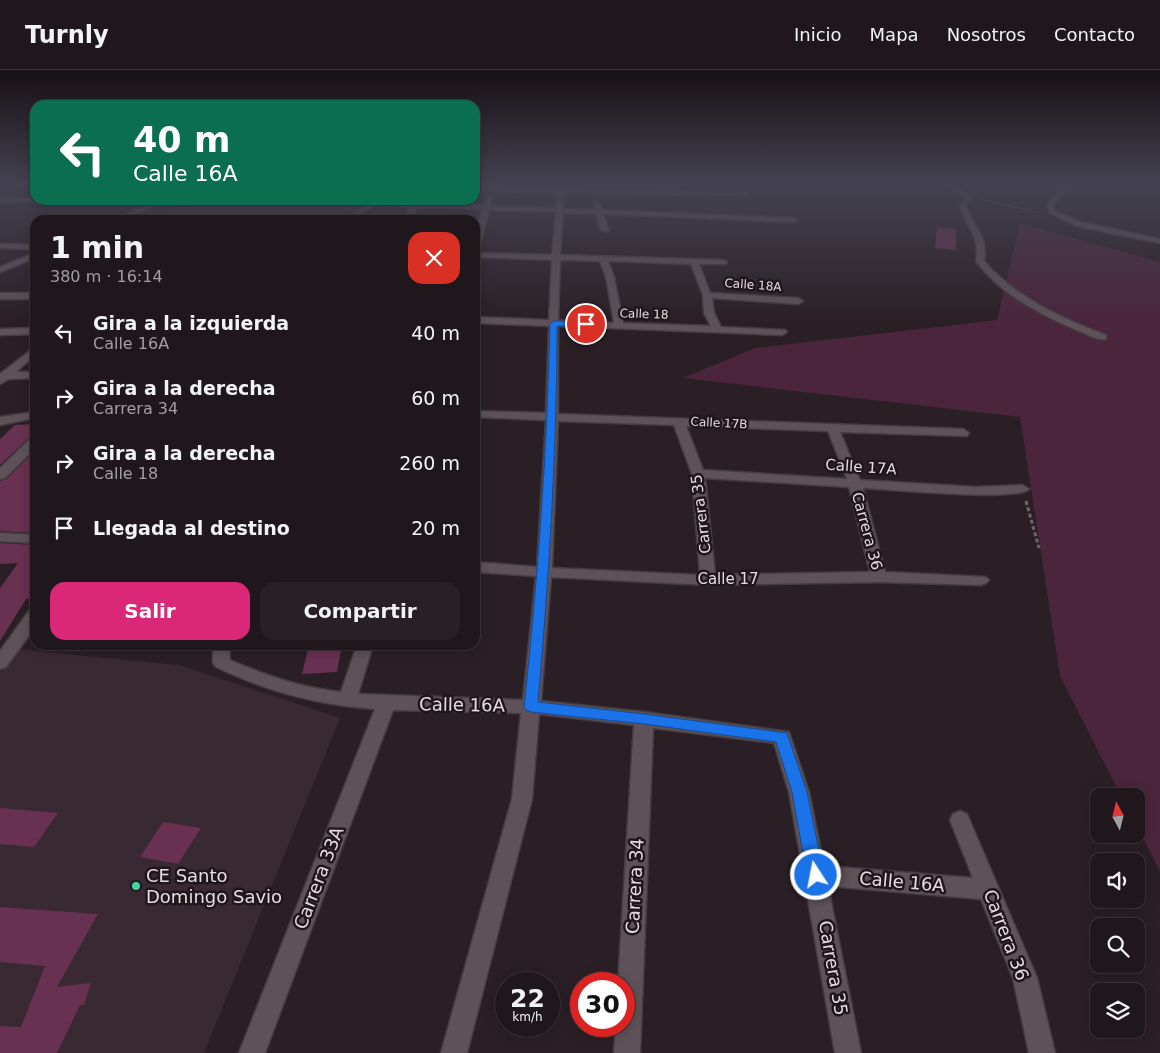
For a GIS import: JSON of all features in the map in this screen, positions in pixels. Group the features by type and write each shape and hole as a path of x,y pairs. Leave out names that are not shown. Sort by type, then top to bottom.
{"street":[{"path":"454,1053 522,799 544,572 552,417 557,231"},
{"path":"976,231 984,250 980,261 985,268 1021,300 1058,319 1103,337"},
{"path":"1112,231 1160,241"},
{"path":"0,246 30,247"},
{"path":"480,255 723,262"},
{"path":"0,270 30,257"},
{"path":"603,258 610,277 619,326"},
{"path":"694,262 707,295 709,313 718,329"},
{"path":"0,266 30,267"},
{"name":"Calle 18A","path":"707,295 798,301"},
{"path":"0,296 30,296"},
{"name":"Calle 18","path":"480,320 782,332"},
{"path":"0,332 30,331"},
{"path":"2,378 30,354"},
{"path":"2,378 30,375"},
{"name":"Calle 17B","path":"480,414 963,433"},
{"path":"0,421 30,415"},
{"name":"Carrera 35","path":"679,422 698,474 708,580"},
{"name":"Carrera 36","path":"833,429 855,483 880,577"},
{"path":"0,475 30,446"},
{"name":"Calle 17A","path":"698,474 976,491 1022,489"},
{"path":"0,537 30,539"},
{"name":"Calle 17","path":"480,566 544,572 708,580 880,577 981,580"},
{"path":"0,663 30,622"},
{"name":"Calle 16A","path":"220,650 222,663 246,677 281,688 347,701 386,704 531,707 782,737"},
{"path":"347,701 363,650"},
{"name":"Carrera 33A","path":"252,1053 386,704"},
{"name":"Carrera 34","path":"627,1053 644,719"},
{"name":"Carrera 35","path":"782,737 799,792 848,1053"},
{"name":"Carrera 36","path":"960,820 1024,978 1042,1053"},
{"name":"Calle 16A","path":"816,875 988,889"}],"path":[{"path":"1022,489 1039,548"}],"shaded area":[{"path":"1018,231 1048,231 1160,262 1160,871 1145,842 1145,788 1117,788 1060,676 1020,417 683,378 755,348 997,320"},
{"name":"CE Santo Domingo Savio","path":"14,649 179,665 340,718 204,1053 0,1053 0,668"}],"building":[{"path":"937,231 956,231 956,250 935,248"},
{"path":"30,424 30,437 0,465 0,439 15,425"},
{"path":"30,456 30,533 0,531 0,481 6,479"},
{"path":"0,543 30,545 30,599 26,599 0,641 0,588 18,563 0,564"},
{"path":"308,650 341,650 337,672 302,674"},
{"path":"0,808 58,813 34,847 0,844"},
{"path":"163,822 201,828 178,864 140,857"},
{"path":"0,907 98,914 57,987 91,983 84,1005 80,1005 57,1053 0,1053 0,1026 21,1027 45,966 0,962"}],"place":[{"name":"CE Santo Domingo Savio","path":"136,886"}],"route":[{"path":"586,324 554,324 552,417 544,572 531,707 782,737 799,792 816,875"}]}
